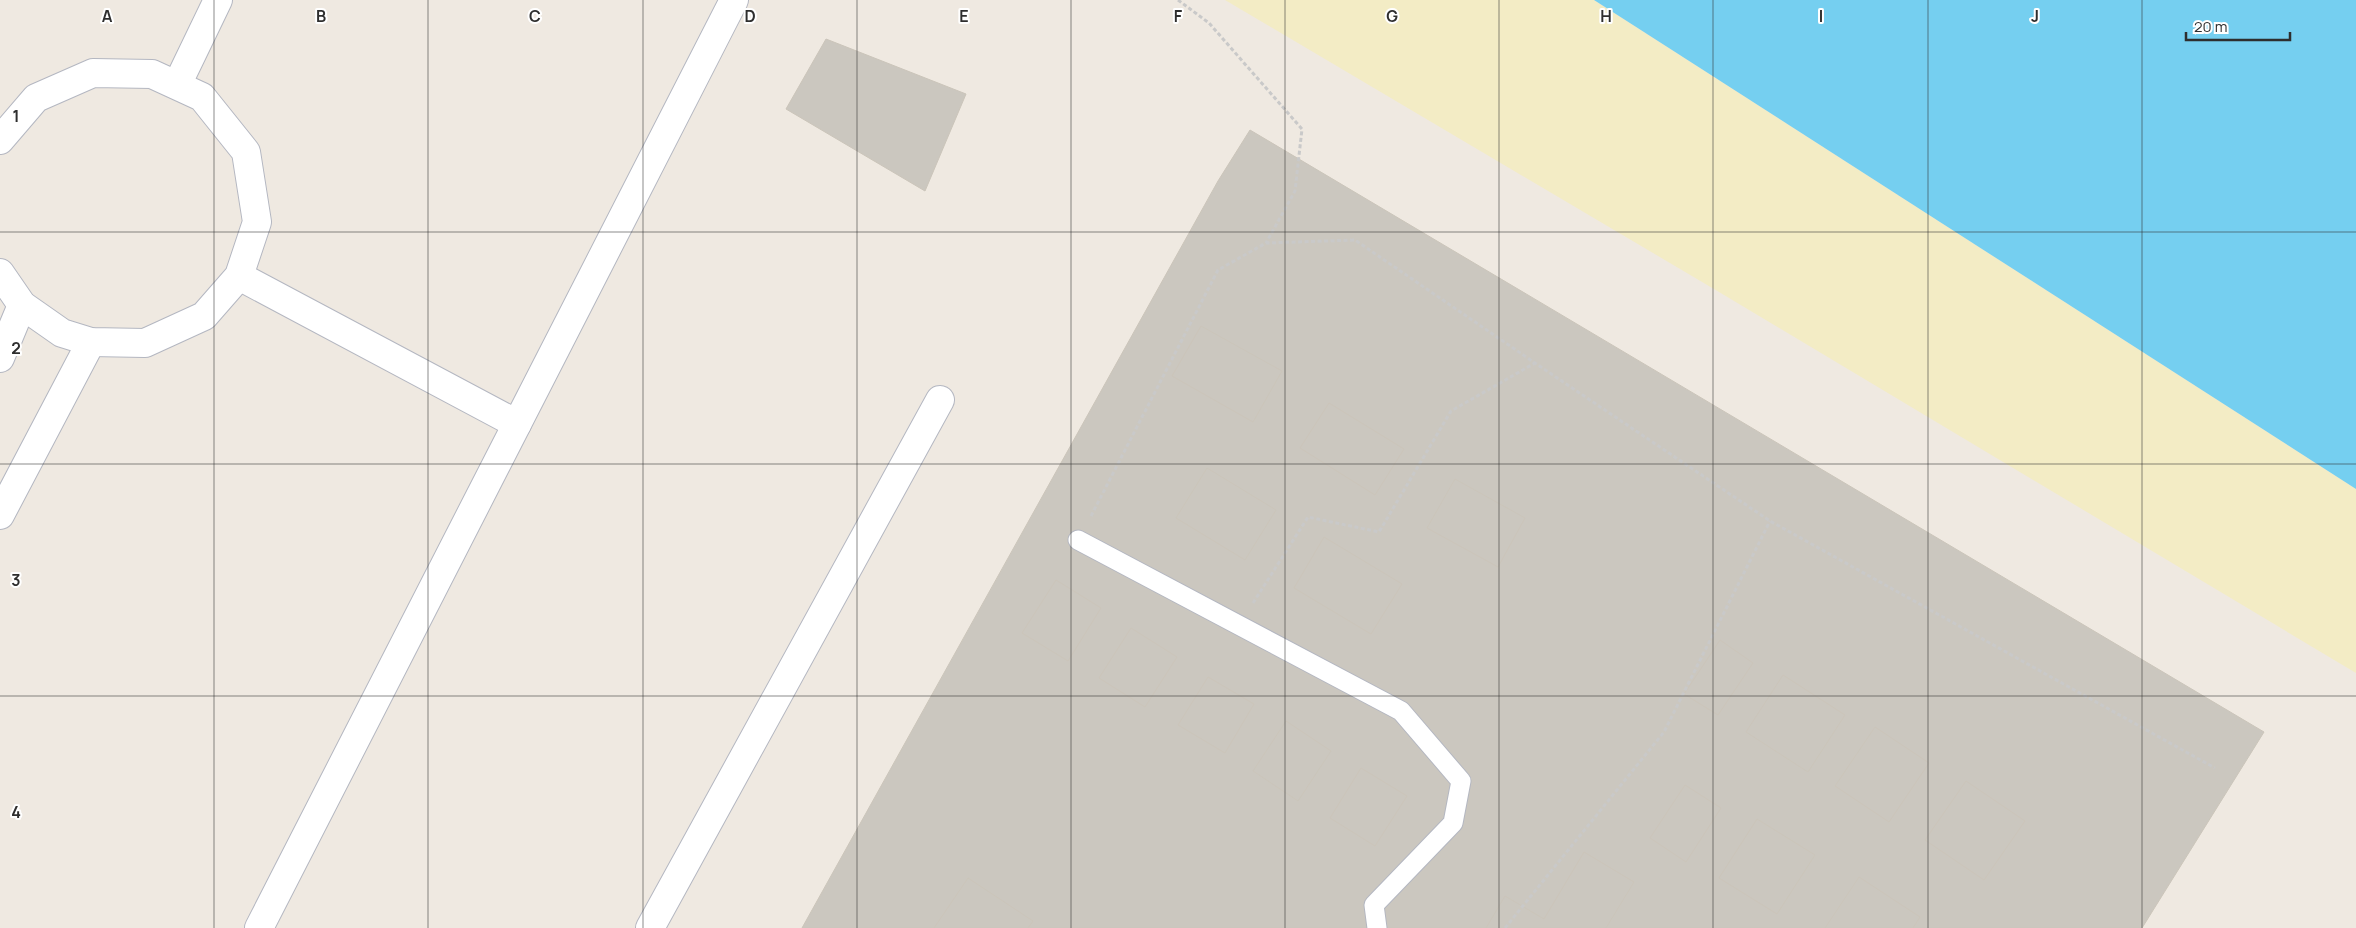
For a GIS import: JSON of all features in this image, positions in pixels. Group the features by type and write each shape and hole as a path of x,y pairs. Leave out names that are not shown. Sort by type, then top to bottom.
{"street":[{"path":"176,85 218,0"},
{"path":"259,928 734,0"},
{"path":"0,140 36,98 93,72 152,74 202,97 246,152 257,222 240,276 204,316 145,343 91,342 62,333 22,305 0,273"},
{"path":"240,276 517,424"},
{"path":"0,358 22,305"},
{"path":"0,515 91,342"},
{"path":"650,928 940,400"}],"lane":[{"path":"1078,540 1401,711 1460,781 1454,823 1374,904 1376,928"}],"path":[{"path":"1178,0 1209,23 1302,129 1295,191 1266,243"},
{"path":"1078,540 1218,270 1266,243 1355,240 1770,520 2216,768"},
{"path":"1239,625 1308,517 1379,532 1451,410 1535,363"},
{"path":"1505,928 1664,732 1770,520"}],"sand":[{"path":"1225,0 1594,0 2356,489 2356,673 1719,292"}],"water":[{"path":"1594,0 2356,0 2356,489"}],"building":[{"path":"826,39 966,94 925,191 786,109"},
{"path":"1250,130 2264,732 2142,928 802,928 1218,181"},
{"path":"1201,326 1282,371 1253,422 1172,376"},
{"path":"1329,403 1404,449 1375,495 1300,448"},
{"path":"1207,468 1276,510 1245,560 1176,518"},
{"path":"1455,479 1525,518 1498,567 1427,528"},
{"path":"1324,537 1402,584 1371,634 1294,588"},
{"path":"1056,580 1101,608 1068,661 1022,633"},
{"path":"1131,628 1177,657 1145,707 1099,678"},
{"path":"1720,640 1753,663 1718,715 1684,694"},
{"path":"1783,675 1845,715 1808,772 1746,732"},
{"path":"1208,677 1254,704 1225,753 1178,725"},
{"path":"1286,721 1331,751 1298,801 1253,771"},
{"path":"1875,727 1929,763 1889,822 1835,786"},
{"path":"1361,768 1407,796 1375,846 1330,818"},
{"path":"1966,781 2025,821 1984,880 1925,840"},
{"path":"1685,785 1721,808 1686,862 1650,838"},
{"path":"1757,819 1815,855 1777,914 1719,878"},
{"path":"1584,852 1634,882 1606,928 1486,928 1505,896 1544,919"},
{"path":"1859,877 1920,917 1913,928 1825,928"},
{"path":"968,878 1033,921 1028,928 934,928"}]}
